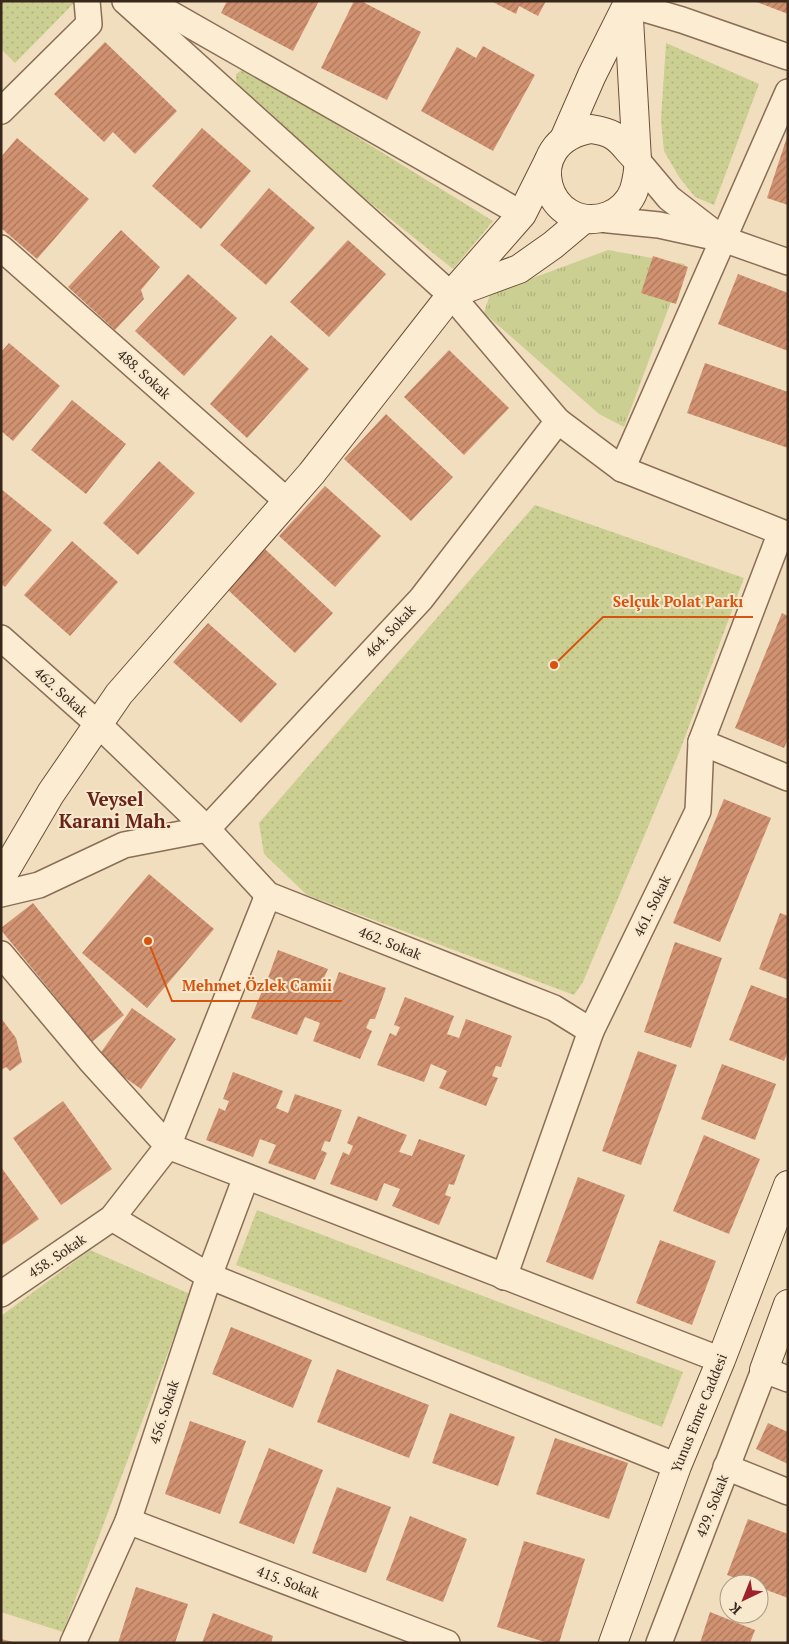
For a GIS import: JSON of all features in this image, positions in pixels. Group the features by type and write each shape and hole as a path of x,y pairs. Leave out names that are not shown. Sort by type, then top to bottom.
{"street":[{"path":"1,111 89,24 87,1"},
{"path":"124,1 451,294 558,421 622,469 788,92"},
{"path":"148,1 522,214"},
{"path":"451,294 519,269 592,219 614,214 626,205 634,191 637,177 628,2"},
{"path":"628,2 686,10 788,57"},
{"path":"1,878 51,793 119,694 311,474 451,294 522,214 554,149 564,138 628,2"},
{"path":"564,138 577,132 591,129 606,131 619,138 670,198 723,239"},
{"path":"548,162 547,177 550,191 558,204 570,214 592,219 659,225 723,239 788,262"},
{"name":"488. Sokak","path":"1,248 287,501"},
{"name":"464. Sokak","path":"207,829 421,599 558,421"},
{"name":"461. Sokak","path":"504,1277 591,1032 698,811 701,742 780,532 622,469"},
{"name":"462. Sokak","path":"1,638 98,724 207,829 268,895 554,1008 591,1032"},
{"path":"701,742 788,778"},
{"path":"1,894 39,885 124,845 207,829"},
{"name":"458. Sokak","path":"1,1294 112,1218 168,1146 268,895"},
{"path":"1,954 90,1060 168,1146 721,1360"},
{"name":"456. Sokak","path":"73,1643 128,1521 209,1276 246,1176"},
{"name":"Yunus Emre Caddesi","path":"613,1643 677,1466 721,1360 788,1185"},
{"path":"112,1218 209,1276 677,1466"},
{"name":"429. Sokak","path":"659,1643 726,1467 776,1374 788,1304"},
{"path":"726,1467 788,1492"},
{"name":"415. Sokak","path":"128,1521 447,1643"}],"green space":[{"path":"1,1 76,1 15,63 1,49"},
{"path":"666,43 759,84 714,205 695,197 679,177 664,151 661,120"},
{"path":"245,68 493,221 453,269 237,96 236,74"},
{"path":"608,250 685,264 624,427 599,414 484,313 490,294"},
{"path":"535,505 744,578 679,753 583,982 574,995 307,895 264,854 259,823"},
{"path":"257,1210 683,1372 662,1427 236,1265"},
{"path":"90,1250 190,1294 63,1632 1,1612 1,1316"}],"building":[{"path":"227,1 319,1 293,51 221,13"},
{"path":"354,1 361,1 421,32 387,100 321,68"},
{"path":"491,1 546,1 538,16 519,6 516,14"},
{"path":"754,1 788,1 788,14"},
{"path":"105,42 177,111 135,154 113,132 104,142 54,94"},
{"path":"483,46 535,75 493,151 421,111 457,47 476,58"},
{"path":"202,128 251,171 201,229 152,186"},
{"path":"788,137 788,205 767,198"},
{"path":"17,138 89,199 37,259 1,228 1,157"},
{"path":"269,188 315,228 266,285 220,245"},
{"path":"121,230 160,267 141,290 144,299 115,330 68,287"},
{"path":"348,240 386,274 329,337 290,302"},
{"path":"653,256 688,267 676,304 641,293"},
{"path":"188,274 237,318 184,376 135,331"},
{"path":"738,274 788,293 788,351 718,324"},
{"path":"271,335 309,369 247,438 210,404"},
{"path":"9,343 60,386 13,441 1,431 1,352"},
{"path":"449,350 509,408 464,455 404,397"},
{"path":"705,363 788,392 788,448 687,413"},
{"path":"72,400 126,444 86,494 31,450"},
{"path":"386,414 453,477 411,521 344,459"},
{"path":"159,461 195,493 138,555 103,523"},
{"path":"325,486 381,536 335,587 279,536"},
{"path":"1,489 52,530 5,587 1,584"},
{"path":"72,541 118,582 70,636 24,595"},
{"path":"265,549 333,613 295,653 227,589"},
{"path":"782,613 788,616 788,739 784,748 735,728"},
{"path":"208,623 277,684 241,723 173,662"},
{"path":"724,799 771,818 720,942 673,923"},
{"path":"149,874 214,929 147,1008 82,953"},
{"path":"33,903 124,1015 92,1042 1,930 1,928"},
{"path":"780,913 788,916 788,980 759,969"},
{"path":"675,942 722,958 691,1048 644,1032"},
{"path":"278,950 328,969 320,986 332,991 339,972 386,988 375,1019 370,1019 366,1028 372,1031 360,1059 313,1041 320,1023 305,1017 297,1035 251,1018 264,986 269,989 274,980 268,978"},
{"path":"751,985 788,999 788,1051 784,1061 729,1040"},
{"path":"405,997 454,1016 447,1034 459,1038 466,1019 512,1036 501,1067 496,1066 492,1076 498,1078 486,1106 439,1088 447,1071 431,1064 424,1082 377,1065 390,1033 396,1036 400,1027 394,1025"},
{"path":"132,1008 176,1039 141,1089 97,1058"},
{"path":"1,1018 16,1038 22,1062 10,1071 6,1067 1,1070"},
{"path":"638,1051 677,1065 641,1165 602,1151"},
{"path":"722,1064 776,1084 755,1140 701,1119"},
{"path":"233,1072 283,1091 276,1108 288,1113 295,1094 342,1110 330,1142 325,1141 321,1150 327,1153 315,1180 268,1163 276,1145 260,1139 253,1157 206,1140 219,1108 225,1111 229,1101 223,1099"},
{"path":"63,1101 112,1169 61,1205 13,1138"},
{"path":"358,1116 407,1135 399,1152 412,1156 419,1139 465,1155 454,1185 449,1184 445,1195 451,1197 439,1225 392,1206 400,1189 384,1183 377,1201 330,1184 343,1152 349,1155 353,1146 347,1143"},
{"path":"704,1135 760,1159 729,1234 673,1211"},
{"path":"1,1167 39,1219 1,1246"},
{"path":"578,1177 625,1195 593,1280 546,1262"},
{"path":"660,1240 716,1261 692,1325 636,1303"},
{"path":"231,1327 312,1360 293,1408 212,1374"},
{"path":"337,1369 429,1405 409,1458 317,1422"},
{"path":"450,1413 515,1437 498,1486 432,1463"},
{"path":"190,1421 246,1441 220,1514 165,1494"},
{"path":"768,1423 788,1432 788,1464 756,1449"},
{"path":"555,1438 628,1463 609,1519 536,1494"},
{"path":"269,1448 323,1470 294,1544 239,1523"},
{"path":"337,1487 391,1507 366,1573 312,1553"},
{"path":"410,1516 467,1539 443,1602 386,1580"},
{"path":"748,1519 788,1534 788,1598 769,1591 769,1574 727,1574"},
{"path":"524,1541 585,1559 559,1643 548,1643 497,1627"},
{"path":"136,1587 188,1604 175,1643 118,1643"},
{"path":"710,1612 719,1616 719,1624 740,1624 755,1630 750,1643 700,1643"},
{"path":"213,1613 273,1636 271,1643 202,1643"},
{"path":"1,1639 13,1642 13,1643 1,1643"}],"place":[{"name":"Selçuk Polat Parkı","path":"554,665"},
{"name":"Mehmet Özlek Camii","path":"148,941"}],"district":[{"name":"Veysel Karani Mah.","path":"115,810"}]}
